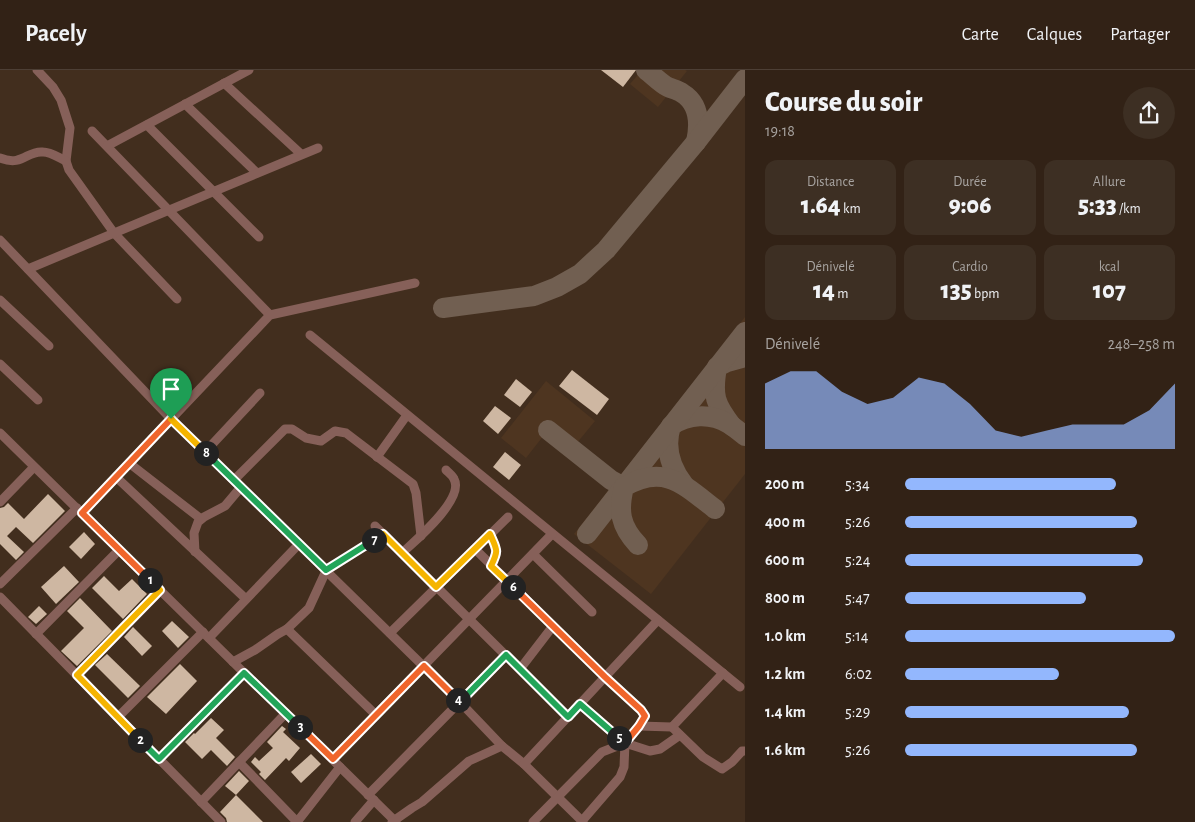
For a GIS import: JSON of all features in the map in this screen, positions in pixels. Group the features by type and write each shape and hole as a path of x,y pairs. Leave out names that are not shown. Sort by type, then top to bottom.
{"street":[{"path":"36,70 53,88 60,100 70,128 66,161 69,170 114,233 177,299"},
{"path":"107,146 249,70"},
{"path":"224,83 301,154"},
{"path":"185,104 256,173"},
{"path":"146,125 259,237"},
{"path":"92,131 270,315"},
{"path":"28,269 318,148"},
{"path":"0,158 10,162 42,151 66,161"},
{"path":"0,240 171,419 424,666 502,746 524,764 583,822 620,777 624,767 625,743"},
{"path":"0,584 116,477 270,315 415,283"},
{"path":"0,300 49,346"},
{"path":"310,335 740,688"},
{"path":"0,364 38,400"},
{"path":"205,452 260,394"},
{"path":"377,458 407,415"},
{"path":"196,552 194,532 198,522 225,506 237,484 285,429 292,429 306,438 321,440 335,431 346,433 413,484 416,493 421,536"},
{"path":"0,433 394,821 422,802 469,761 502,746"},
{"path":"129,464 201,519"},
{"path":"0,502 34,467"},
{"path":"402,553 432,526 450,502 456,486 454,479 446,470"},
{"path":"116,477 246,599"},
{"path":"390,633 508,517"},
{"path":"375,526 568,717"},
{"path":"233,662 287,630 309,608 326,570 383,534"},
{"path":"490,534 497,549 491,566"},
{"path":"333,759 552,534"},
{"path":"118,717 246,599 299,544"},
{"path":"475,549 645,716 625,743 602,752 533,822"},
{"path":"36,634 119,550"},
{"path":"533,554 592,612"},
{"path":"77,675 160,590"},
{"path":"0,597 221,822"},
{"path":"524,764 658,620"},
{"path":"520,669 554,626"},
{"path":"287,630 376,715"},
{"path":"355,822 371,797 506,655"},
{"path":"159,759 244,673"},
{"path":"672,726 723,673"},
{"path":"580,704 625,743 650,751 660,749 680,734"},
{"path":"201,802 286,714"},
{"path":"639,726 672,726 702,757 722,769 742,751 745,751"},
{"path":"239,762 297,822 340,767"}],"shaded area":[{"path":"642,70 687,71 658,107 630,84"},
{"path":"745,317 745,474 651,594 574,534"},
{"path":"546,381 595,421 572,449 548,430 526,458 501,438"}],"building":[{"path":"601,70 636,70 623,87"},
{"path":"572,370 609,399 597,415 559,386"},
{"path":"516,379 532,392 520,407 504,395"},
{"path":"495,406 511,418 498,434 483,421"},
{"path":"505,452 521,465 509,480 493,467"},
{"path":"48,494 65,511 33,543 16,527 7,536 24,552 16,560 0,544 0,508 8,503 24,519"},
{"path":"84,532 95,544 81,559 69,547"},
{"path":"64,566 79,582 56,604 41,587"},
{"path":"104,576 119,591 132,579 147,594 123,619 92,588"},
{"path":"80,598 112,631 77,666 61,651 84,628 67,611"},
{"path":"39,606 47,614 36,624 28,617"},
{"path":"172,621 189,637 178,648 162,631"},
{"path":"133,627 152,646 142,656 124,637"},
{"path":"107,654 140,686 128,698 95,665"},
{"path":"180,664 197,681 166,714 147,697"},
{"path":"211,718 224,730 216,738 235,757 227,766 211,750 202,759 185,742"},
{"path":"282,726 286,729 283,732 300,748 289,761 286,758 265,780 259,774 261,772 251,762 255,757 259,761 273,748 267,742"},
{"path":"311,754 321,764 301,783 291,772"},
{"path":"239,771 249,781 236,795 225,786"},
{"path":"236,795 263,822 227,822 220,812"}],"taxiway":[{"path":"646,70 665,85 682,93 692,103 698,121 696,142"},
{"path":"443,308 534,296 557,287 580,274 606,250 696,142 745,79"},
{"path":"587,534 745,332"},
{"path":"732,426 716,399 717,367 745,357"},
{"path":"684,485 675,471 668,450 671,426 692,417 715,418 729,424 745,436"},
{"path":"548,430 611,480 624,487"},
{"path":"638,545 627,531 621,511 624,487 638,480 651,477 673,480 683,485 715,509"}],"route":[{"path":"171,419 326,570 383,534 436,587 490,534 497,549 491,566 641,710 645,716 639,726 625,743 580,704 568,717 506,655 460,702 424,666 333,759 244,673 159,759 77,675 160,590 82,513 171,419"}]}
